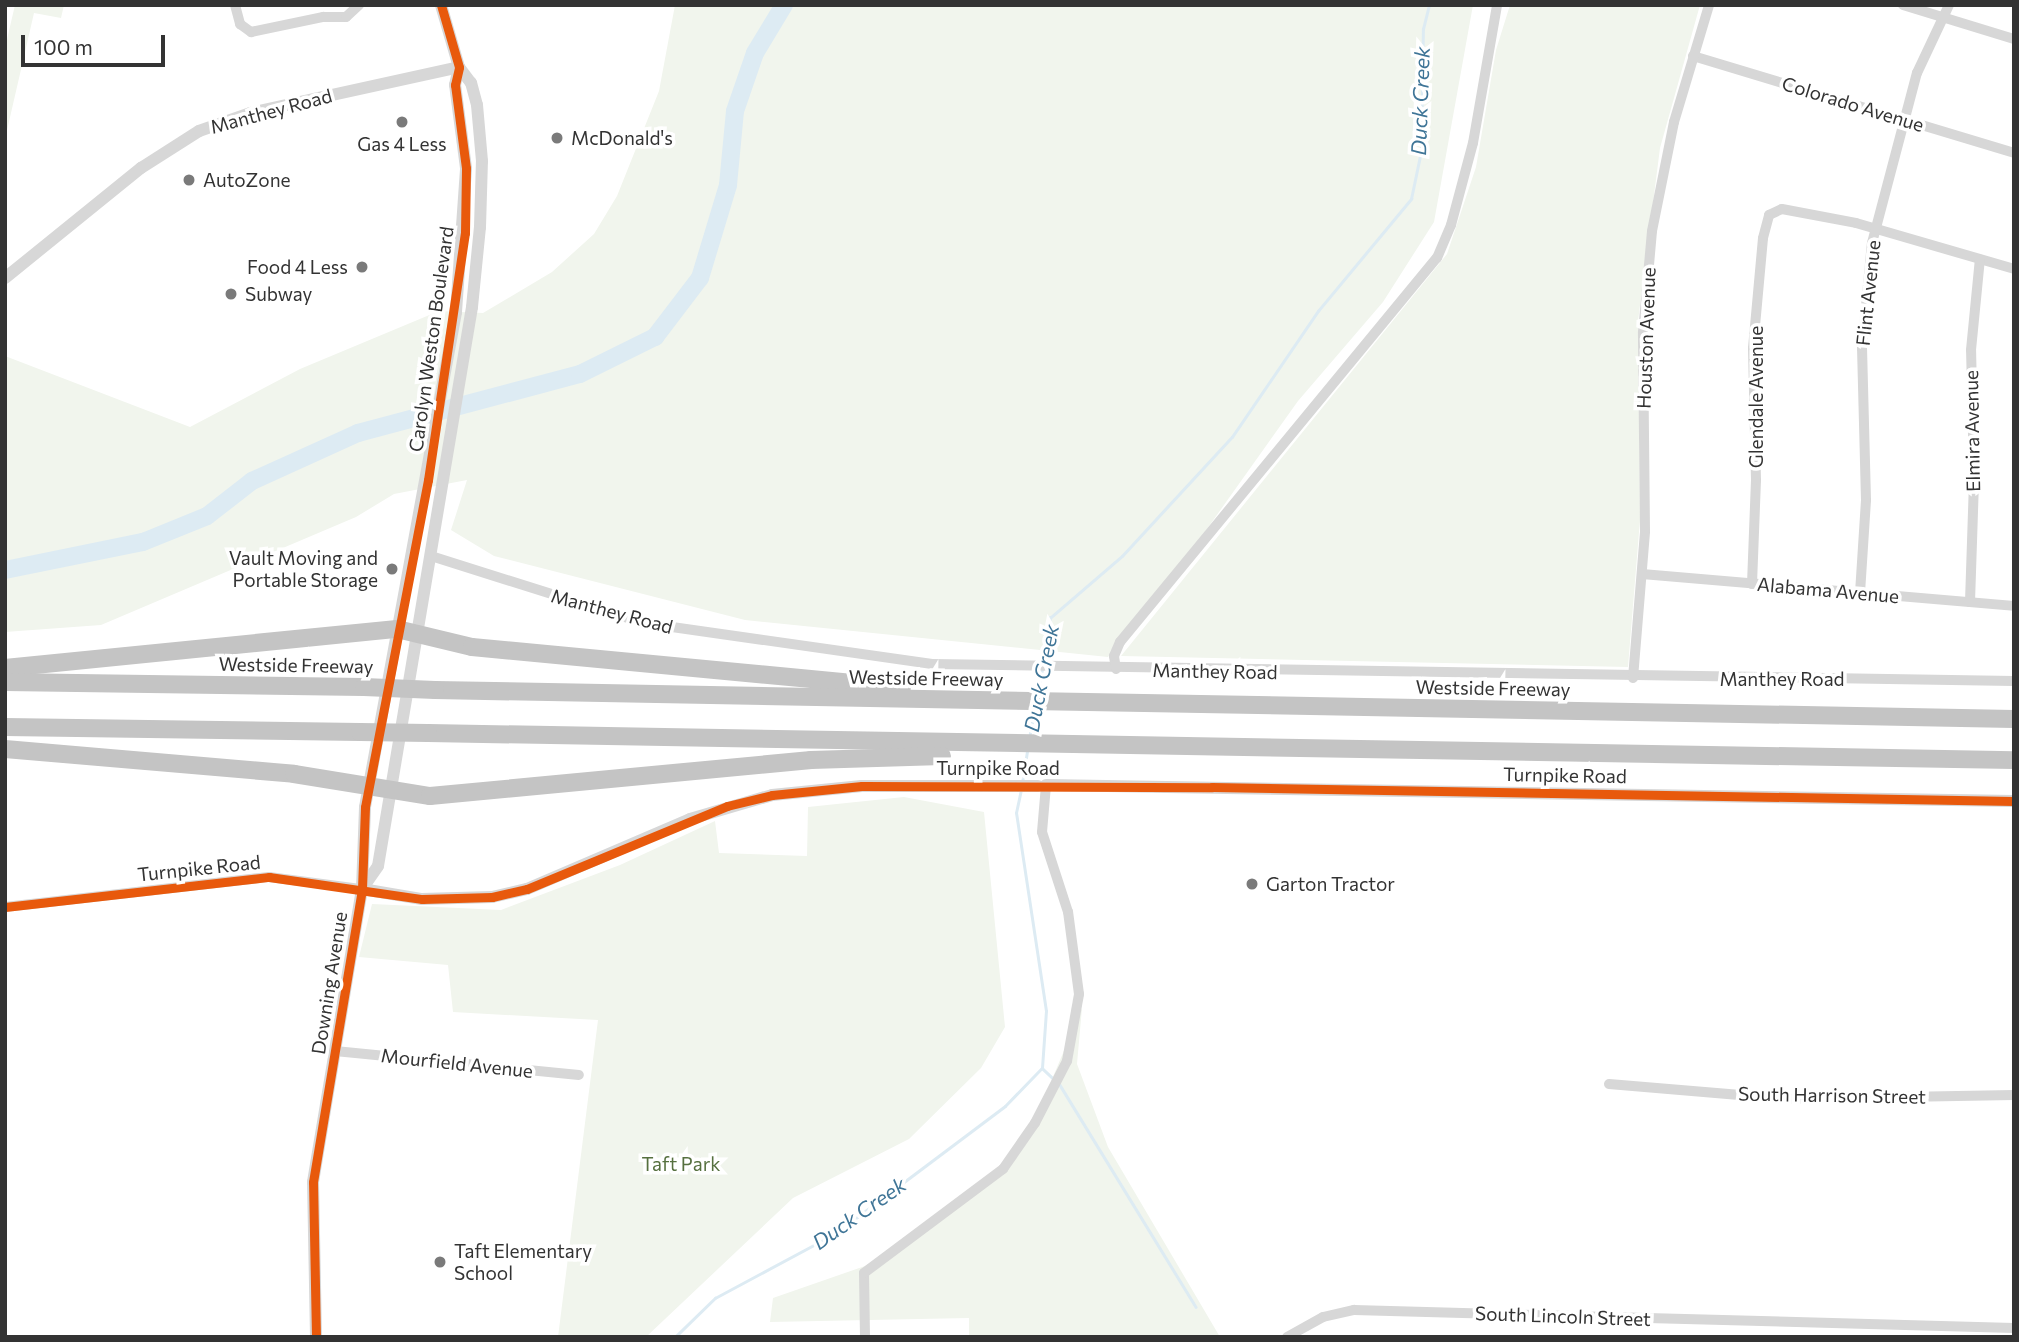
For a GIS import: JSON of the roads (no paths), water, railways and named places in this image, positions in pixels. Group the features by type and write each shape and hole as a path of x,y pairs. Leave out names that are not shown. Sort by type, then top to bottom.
{"highway":[{"path":"5,668 397,629 472,647 932,691 951,699"},
{"name":"Westside Freeway","path":"5,682 2014,719"},
{"path":"5,727 1056,743 1330,752 2014,760"},
{"path":"5,750 294,774 430,796 811,760 962,755 993,744"}],"street":[{"path":"235,5 240,24 251,33 323,17 346,18 359,5"},
{"name":"Carolyn Weston Boulevard","path":"430,556 469,323 482,161 477,105 471,83 459,67 440,5"},
{"path":"1116,669 1114,656 1120,642 1437,258 1451,225 1473,143 1497,5"},
{"name":"Houston Avenue","path":"1633,678 1642,574 1647,284 1663,171 1709,5"},
{"path":"1903,5 2014,39"},
{"name":"Flint Avenue","path":"1860,593 1866,500 1862,348 1875,228 1920,64 1945,18 1949,5"},
{"name":"Colorado Avenue","path":"1693,56 2014,153"},
{"name":"Carolyn Weston Boulevard","path":"412,553 428,480 453,330 466,220 466,168 455,85 459,67"},
{"name":"Manthey Road","path":"5,278 141,168 199,131 250,113 459,67"},
{"name":"Glendale Avenue","path":"1752,584 1756,480 1753,348 1763,238 1772,213 1797,211 1875,228"},
{"path":"1875,228 2014,269"},
{"name":"Elmira Avenue","path":"1969,602 1974,480 1970,350 1980,259"},
{"path":"428,480 433,492 427,540 430,556"},
{"name":"Downing Avenue","path":"316,1337 313,1182 362,889 369,786 412,553"},
{"name":"Manthey Road","path":"430,556 644,624 921,663 1633,678 2014,681"},
{"name":"Downing Avenue","path":"362,889 378,866 388,789 430,556"},
{"name":"Alabama Avenue","path":"1642,574 2014,606"},
{"path":"865,1337 864,1273 890,1258 1003,1169 1035,1123 1067,1061 1079,993 1068,912 1042,832 1042,785"},
{"name":"Turnpike Road","path":"5,907 270,877 422,899 492,897 527,889 690,819 772,795 862,786 1042,785 2014,800"},
{"name":"Mourfield Avenue","path":"335,1051 579,1075"},
{"name":"South Harrison Street","path":"1609,1084 1788,1099 2014,1095"},
{"name":"South Lincoln Street","path":"1287,1337 1323,1317 1354,1310 1821,1325 2014,1328"},
{"path":"1821,1325 1821,1337"}],"waterway":[{"path":"5,570 143,542 207,516 252,481 358,433 580,374 655,337 700,278 728,185 735,111 755,53 784,5"},
{"name":"Duck Creek","path":"1043,662 1050,618 1122,556 1232,437 1318,311 1411,199 1421,151 1423,29 1429,5"},
{"name":"Duck Creek","path":"1037,693 1042,669"},
{"name":"Duck Creek","path":"1029,738 1035,707"},
{"name":"Duck Creek","path":"1022,783 1027,751"},
{"name":"Duck Creek","path":"675,1337 715,1298 836,1233 1005,1106 1042,1068 1046,1011 1016,813 1021,789"},
{"path":"1042,1068 1055,1080"},
{"path":"1060,1085 1196,1307"}],"place":[{"name":"Gas 4 Less","path":"402,122"},
{"name":"McDonald's","path":"557,138"},
{"name":"AutoZone","path":"189,180"},
{"name":"Food 4 Less","path":"362,267"},
{"name":"Subway","path":"231,294"},
{"name":"Vault Moving and Portable Storage","path":"392,569"},
{"name":"Garton Tractor","path":"1252,884"},
{"name":"Taft Elementary School","path":"440,1262"}],"park label":[{"name":"Taft Park","path":"681,1164"}]}
